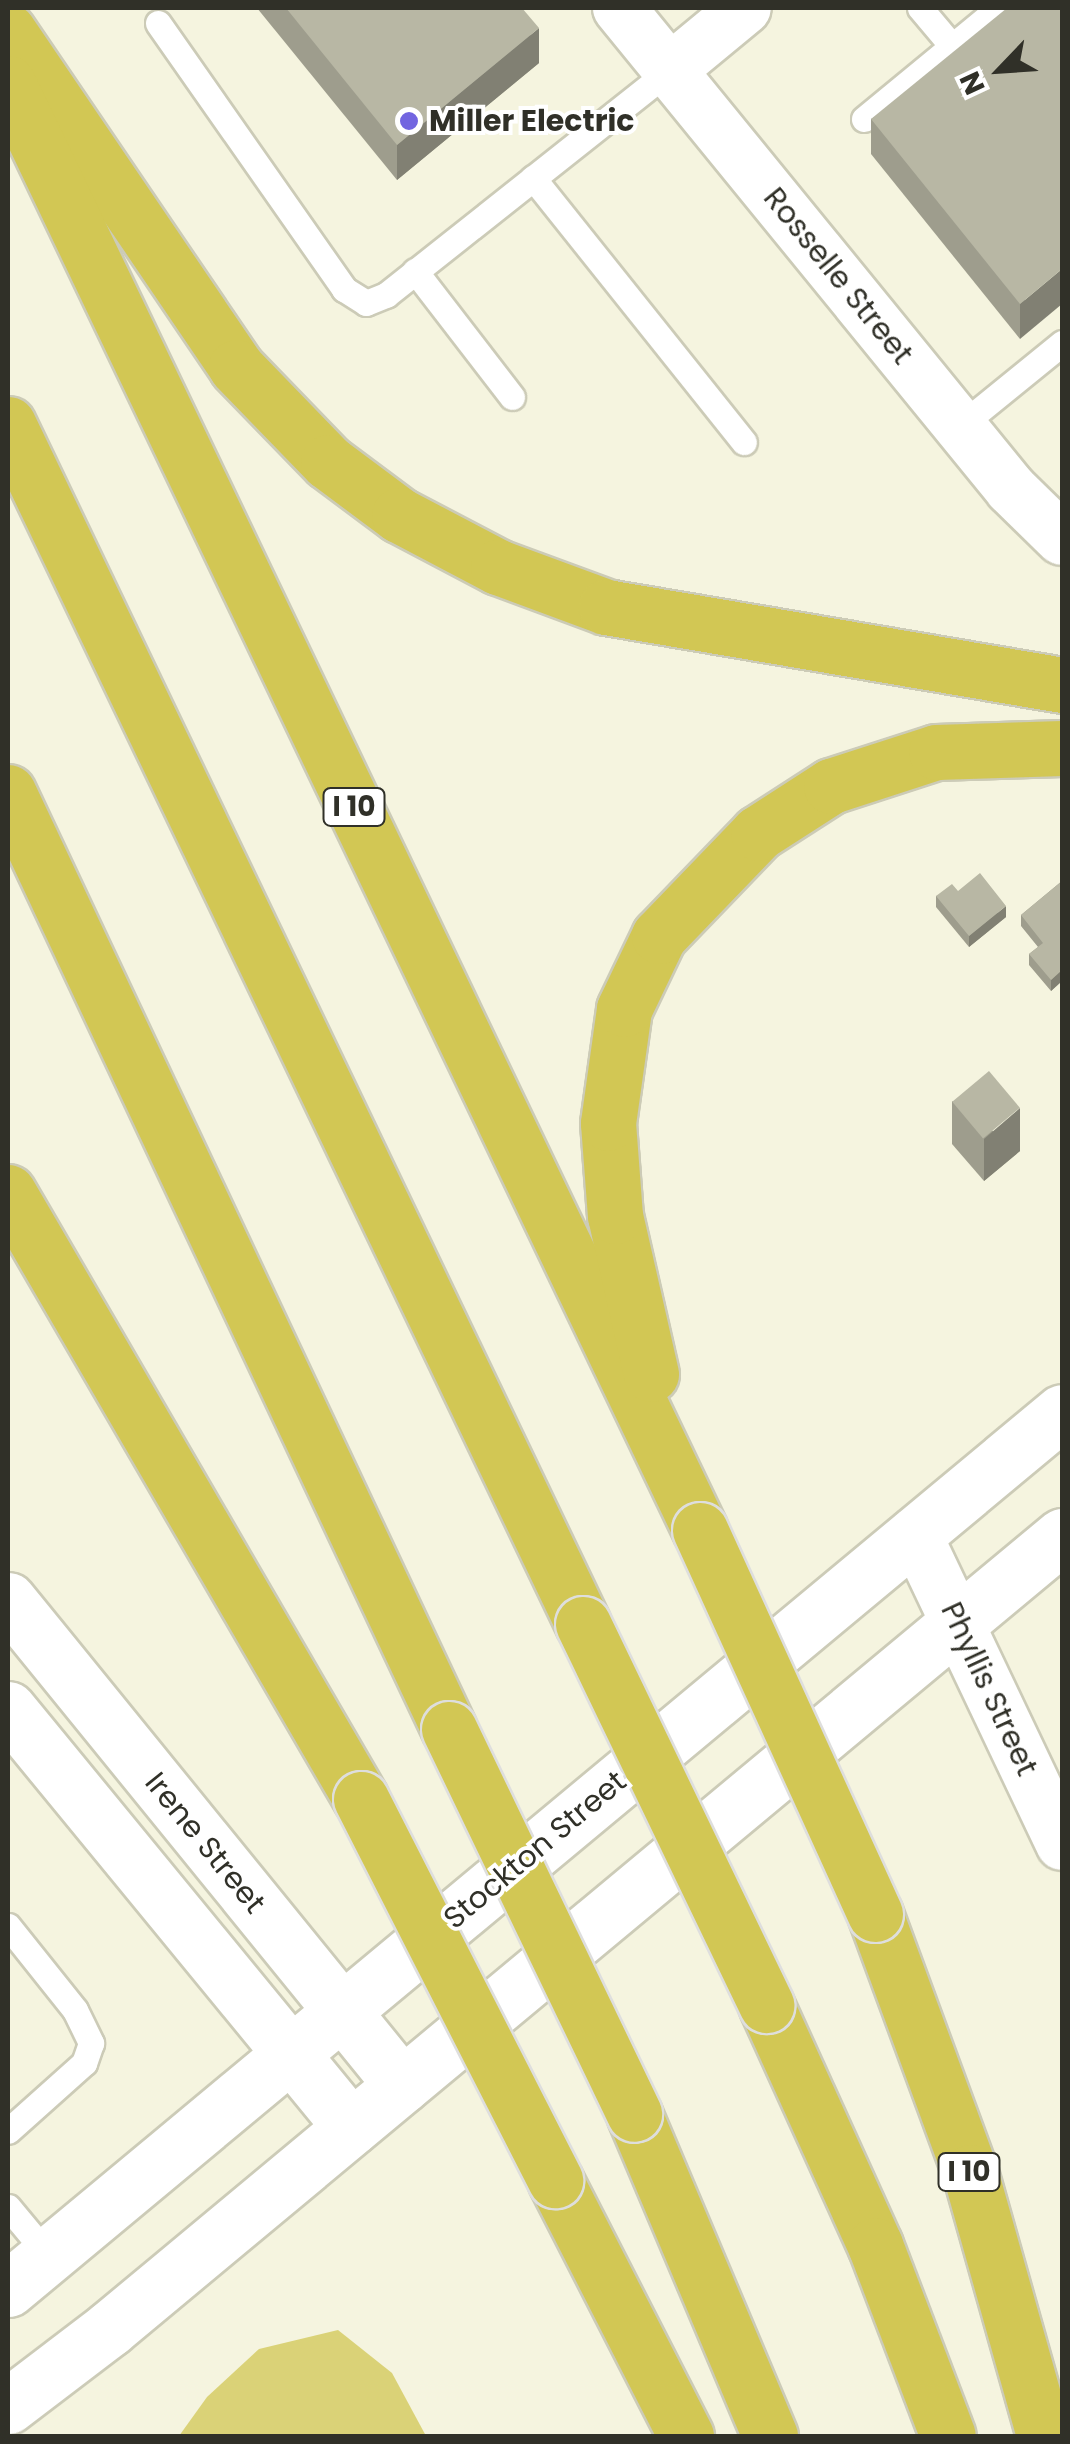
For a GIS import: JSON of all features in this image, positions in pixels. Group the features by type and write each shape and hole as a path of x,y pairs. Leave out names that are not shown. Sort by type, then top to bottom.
{"highway":[{"path":"8,31 236,367 328,462 398,515 482,560 606,606 1062,685"},
{"name":"I 10","path":"8,84 700,1530 875,1914 970,2172 1044,2436"},
{"path":"8,424 766,2005 875,2245 948,2436"},
{"path":"700,1530 644,1346 611,1181 612,1064 634,982 659,936 716,871 780,816 831,786 936,752 1062,748"},
{"path":"14,810 634,2114 770,2436"},
{"path":"8,1192 361,1800 686,2436"}],"main road":[{"name":"Stockton Street","path":"8,2289 1062,1412"},
{"path":"8,2406 402,2085 1062,1536"},
{"name":"Irene Street","path":"8,1600 402,2085"},
{"path":"8,1709 351,2127"}],"street":[{"name":"Rosselle Street","path":"619,8 960,426 1062,540"},
{"path":"670,70 744,8"},
{"name":"Phyllis Street","path":"915,1534 1062,1844"}],"lane":[{"path":"920,8 952,46"},
{"path":"864,118 994,12"},
{"path":"158,23 354,299 376,300 670,70"},
{"path":"533,178 744,442"},
{"path":"415,271 512,396"},
{"path":"960,426 1062,343"},
{"path":"8,1926 76,2010 91,2043 84,2062 8,2130"},
{"path":"8,2207 48,2255"}],"shaded area":[{"path":"338,2330 392,2373 426,2436 179,2436 207,2397 259,2349"}],"building":[{"name":"Miller Electric","path":"286,8 522,8 539,28 397,145"},
{"path":"1007,8 1062,8 1062,269 1020,304 871,119"},
{"path":"980,873 1006,906 969,936 936,896 952,884 958,891"},
{"path":"1062,881 1062,970 1051,980 1029,954 1043,943 1021,915"},
{"path":"989,1071 1020,1108 983,1139 952,1102"}],"place":[{"name":"Miller Electric","path":"409,121"}]}
